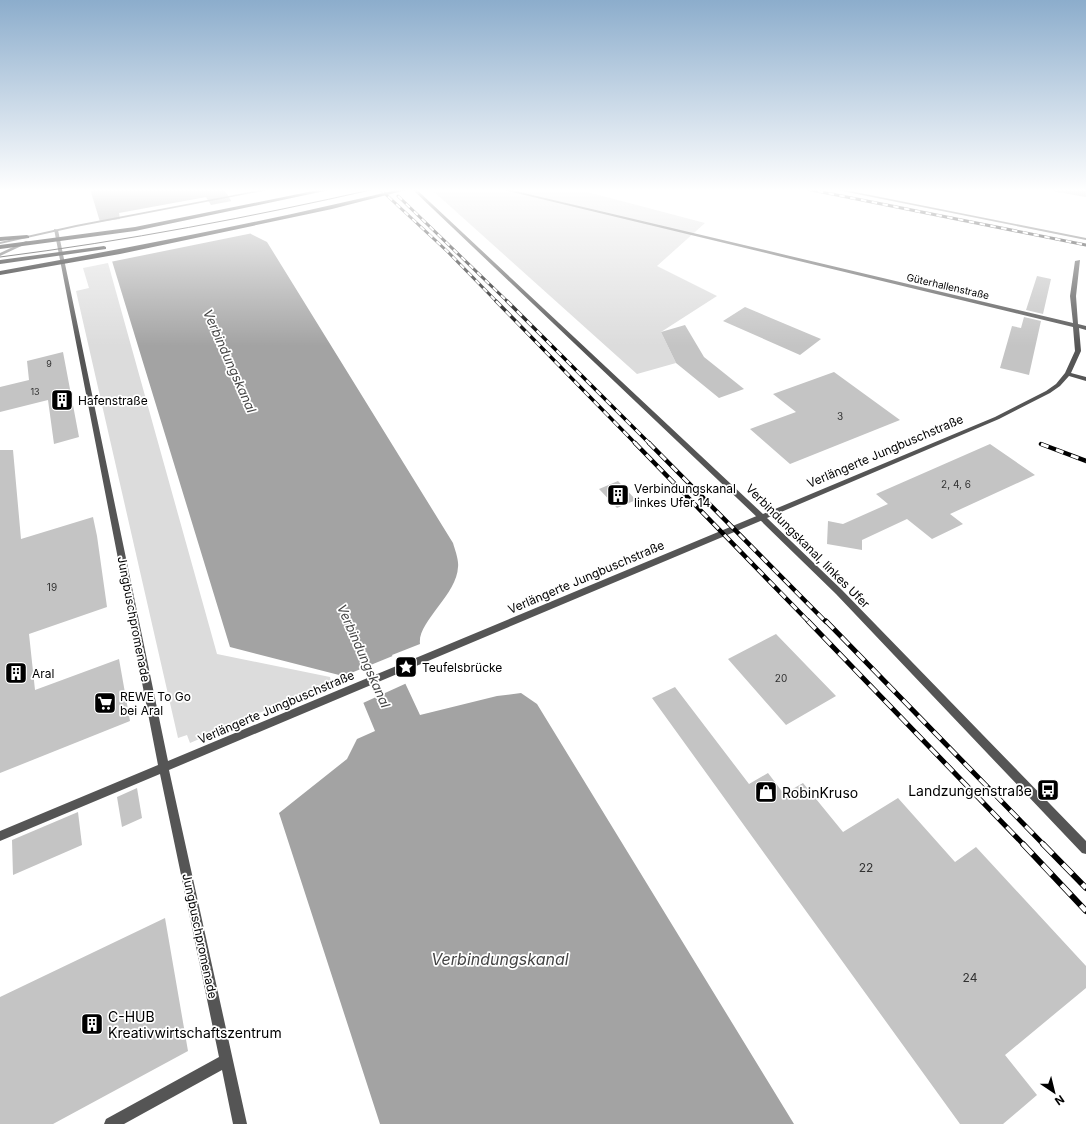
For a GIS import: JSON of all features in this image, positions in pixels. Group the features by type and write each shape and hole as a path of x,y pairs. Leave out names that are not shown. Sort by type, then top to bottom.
{"highway":[{"path":"0,247 42,241"},
{"path":"0,262 73,253 146,241"},
{"path":"0,273 120,252 170,241"}],"street":[{"path":"0,255 29,241"},
{"name":"Jungbuschpromenade","path":"56,241 164,768 240,1124"},
{"name":"Verbindungskanal, linkes Ufer","path":"470,241 762,517 839,592 1086,849"},
{"name":"Güterhallenstraße","path":"723,241 1086,328"},
{"name":"Verlängerte Jungbuschstraße","path":"0,836 997,418 1048,392 1068,374 1078,351 1073,296 1078,261"},
{"path":"1068,374 1086,379"},
{"path":"111,1124 227,1060"}],"shaded area":[{"path":"489,241 684,241 657,266 717,296 661,332 676,363 637,374"},
{"path":"108,263 217,654 330,677 331,682 190,743 187,735 178,738 76,291 89,288 83,268"}],"water":[{"name":"Verbindungskanal","path":"106,241 267,242 453,543 457,555 458,567 456,577 445,598 430,617 421,636 420,644 392,655 420,715 497,696 521,693 537,704 794,1124 380,1124 279,813 347,759 357,739 375,731 351,673 343,676 230,647"}],"pier":[{"path":"104,241 211,241 110,262"},
{"path":"422,644 395,656 407,683 363,703 351,678 351,673"}],"building":[{"path":"1037,276 1051,279 1043,314 1026,310"},
{"path":"745,307 821,339 800,355 723,321"},
{"path":"1024,317 1041,321 1029,375 1000,368 1012,326 1021,328"},
{"path":"685,325 704,357 744,389 719,398 676,363 661,332"},
{"path":"63,352 79,437 54,444 48,400 0,412 0,387 29,380 27,361"},
{"path":"834,372 900,420 790,464 750,429 796,412 773,394"},
{"path":"990,444 1035,475 950,514 963,524 932,539 907,519 862,540 862,550 827,544 828,521 843,524 888,504 876,494"},
{"path":"0,450 13,450 21,539 93,517 97,536 107,607 29,634 35,690 119,659 130,721 0,773"},
{"name":"Verbindungskanal linkes Ufer 14","path":"618,481 636,500 617,508 599,489"},
{"path":"776,634 836,696 786,725 728,659"},
{"path":"675,687 749,784 768,773 784,794 803,783 843,832 898,798 955,862 976,847 1086,966 1086,988 1005,1055 1037,1095 1003,1124 960,1124 652,698"},
{"path":"137,788 142,818 122,827 117,797"},
{"path":"78,812 82,845 13,875 12,840"},
{"name":"C-HUB Kreativwirtschaftszentrum","path":"165,918 188,1051 53,1124 0,1124 0,997"}],"tram line":[{"path":"0,257 109,241"}],"railway":[{"path":"437,241 497,302"},
{"path":"445,241 508,302"},
{"path":"1068,241 1086,245"},
{"path":"496,301 636,444"},
{"path":"508,302 649,443"},
{"path":"635,443 809,622"},
{"path":"649,443 826,622"},
{"path":"1041,444 1086,461"},
{"path":"808,621 1024,845"},
{"path":"826,621 1044,845"},
{"path":"1023,844 1086,911"},
{"path":"1043,844 1086,888"}],"place":[{"name":"Hafenstraße","path":"62,400"},
{"name":"Verbindungskanal linkes Ufer 14","path":"618,495"},
{"name":"Teufelsbrücke","path":"406,667"},
{"name":"Aral","path":"16,673"},
{"name":"REWE To Go bei Aral","path":"105,703"},
{"name":"Landzungenstraße","path":"1048,790"},
{"name":"RobinKruso","path":"766,792"},
{"name":"C-HUB Kreativwirtschaftszentrum","path":"92,1024"}]}
